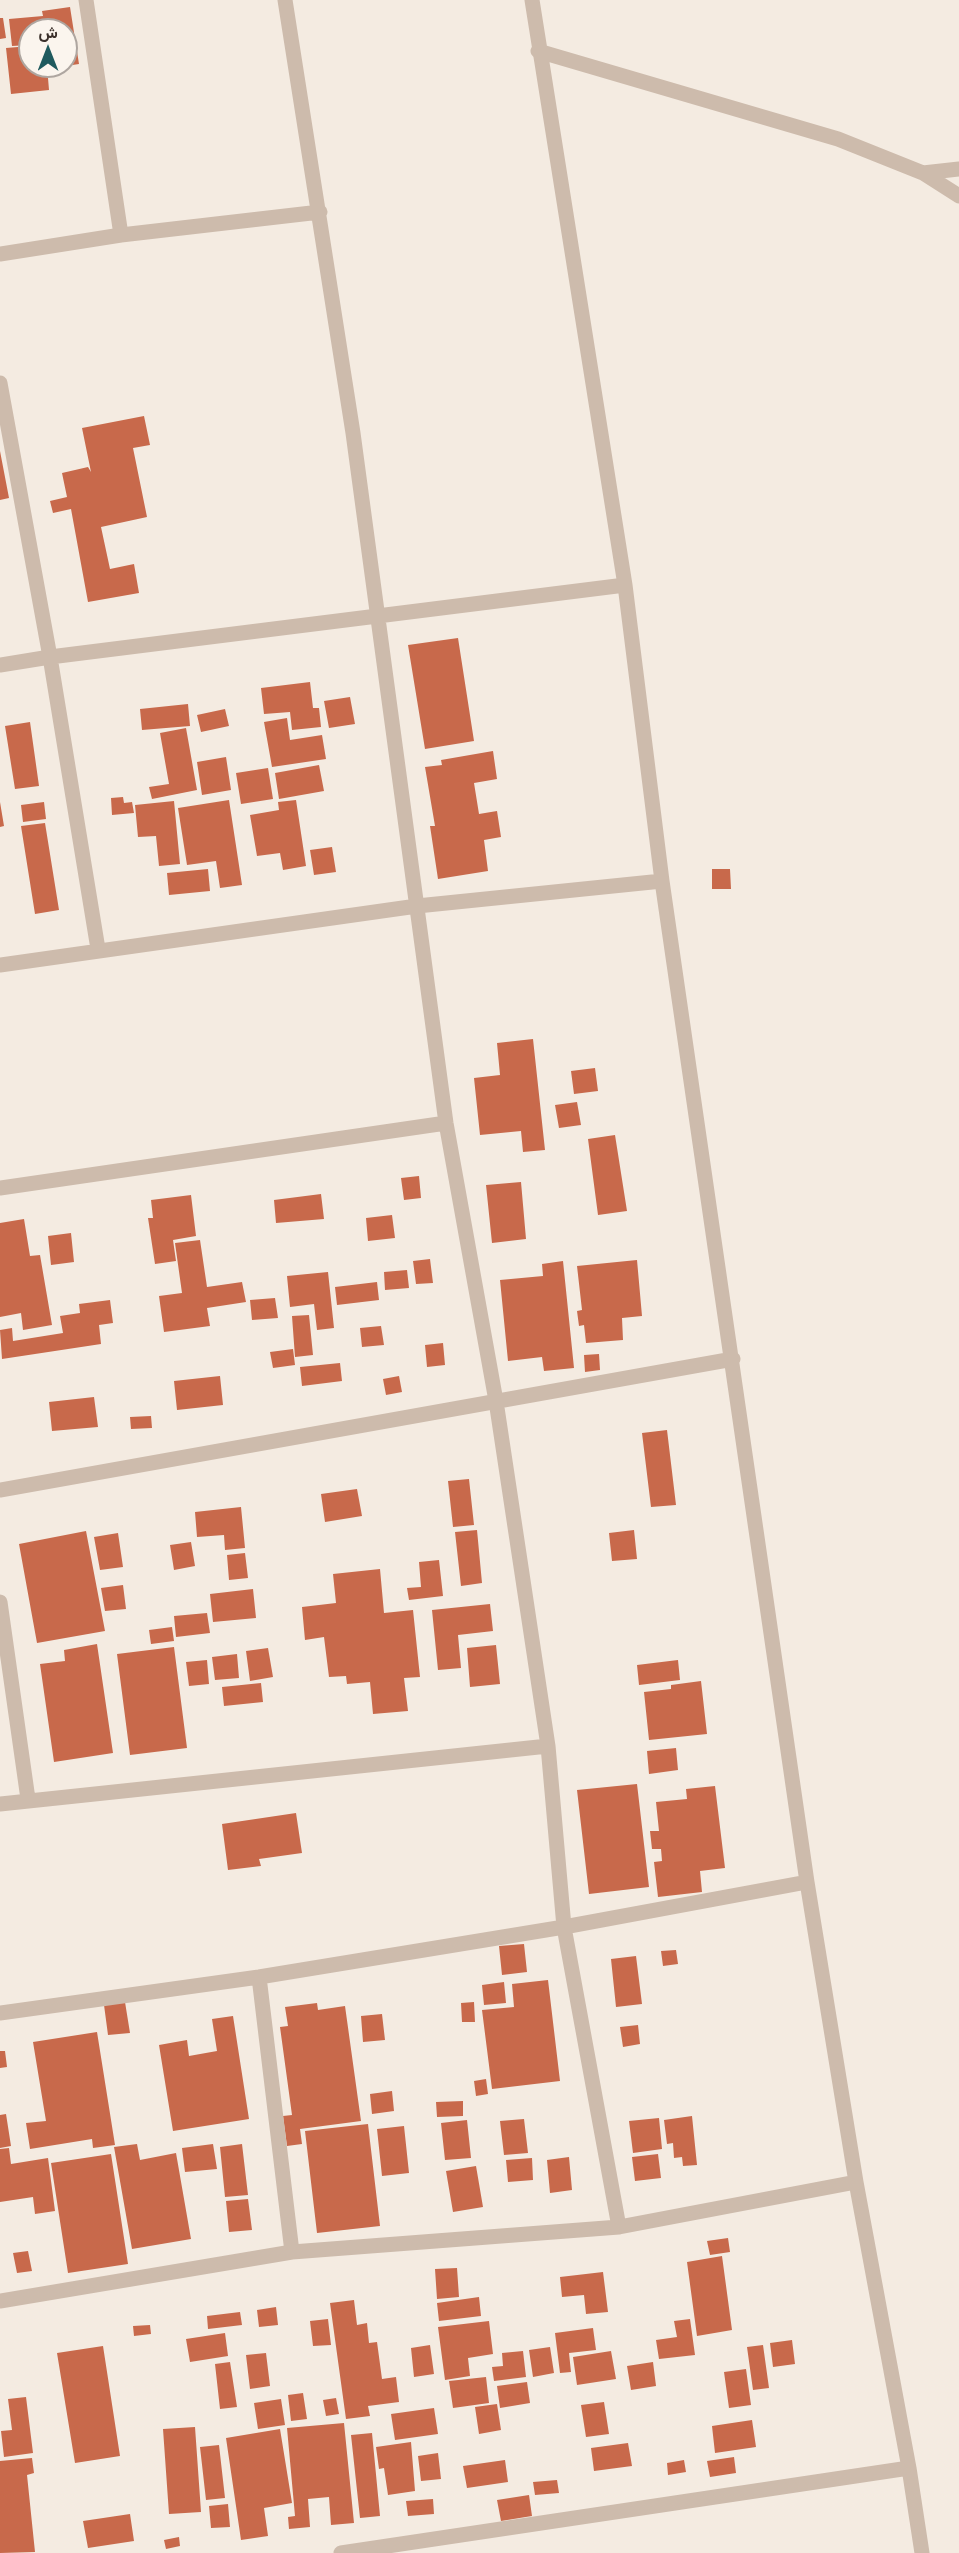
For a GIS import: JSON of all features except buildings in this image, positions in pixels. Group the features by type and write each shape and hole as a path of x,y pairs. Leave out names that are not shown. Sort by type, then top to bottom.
{"street":[{"path":"86,0 121,235"},
{"path":"285,0 320,212 378,616 446,1123 496,1401 548,1746 564,1927 619,2227"},
{"path":"532,0 538,51 625,585 662,881 807,1882 856,2182 909,2468 922,2553"},
{"path":"538,51 837,139 923,173 959,196"},
{"path":"923,173 959,169"},
{"path":"0,254 121,235 320,212"},
{"path":"0,383 50,657 98,949"},
{"path":"0,665 625,585"},
{"path":"0,964 417,906 662,881"},
{"path":"0,1188 446,1123"},
{"path":"0,1490 733,1359"},
{"path":"0,1602 28,1800"},
{"path":"0,1804 548,1746"},
{"path":"0,2013 260,1977 564,1927 807,1882"},
{"path":"260,1977 292,2252"},
{"path":"0,2301 292,2252 619,2227 856,2182"},
{"path":"342,2553 909,2468"}]}
